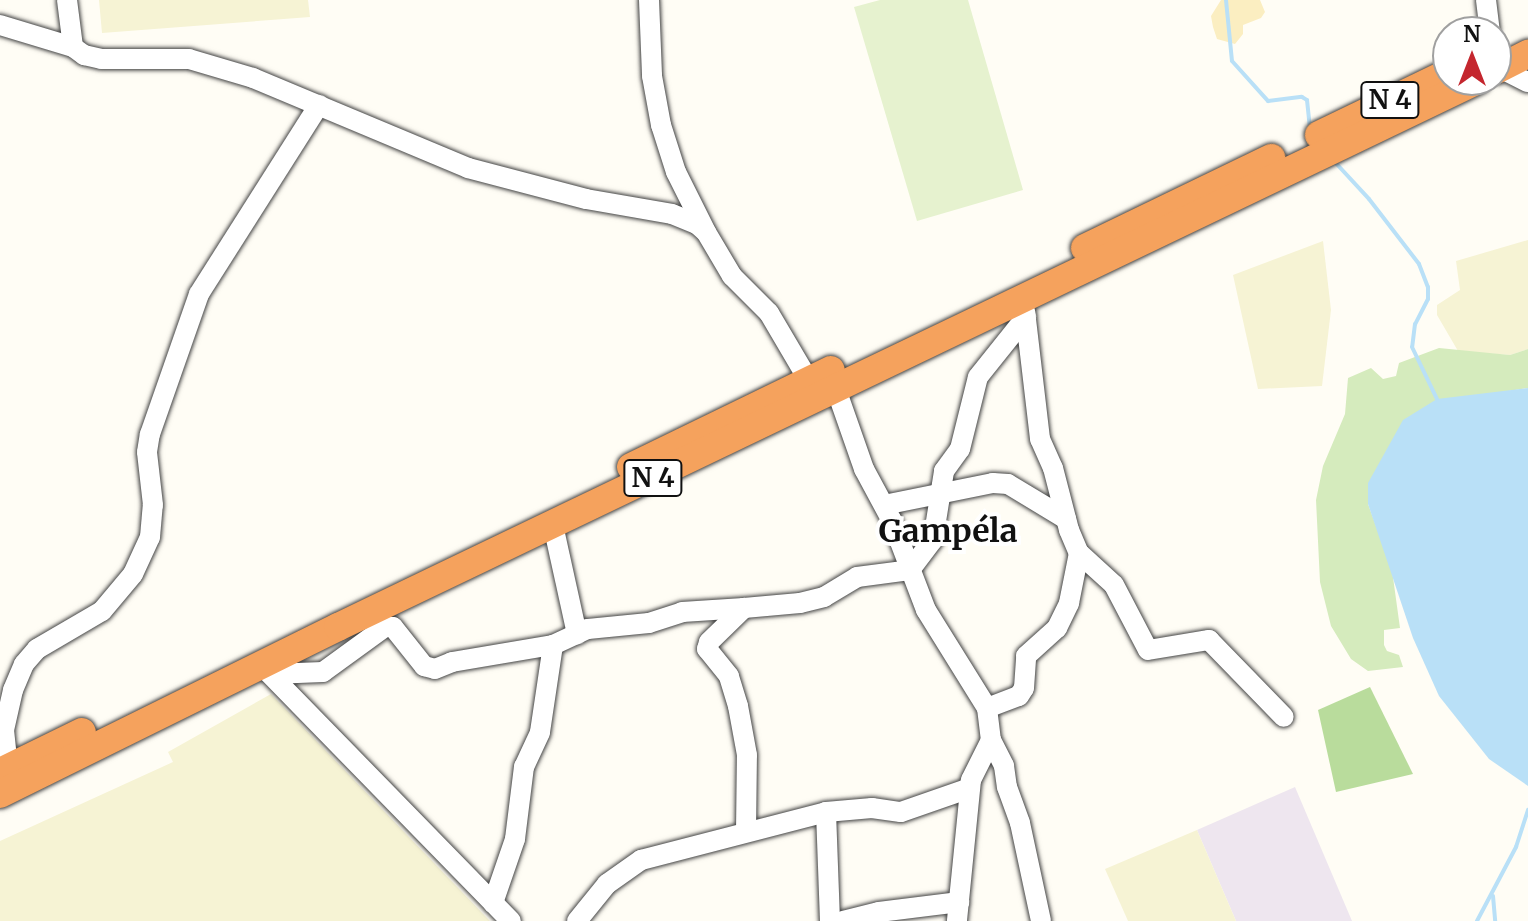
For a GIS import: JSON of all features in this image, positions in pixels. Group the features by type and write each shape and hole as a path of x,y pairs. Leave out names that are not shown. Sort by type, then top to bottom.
{"highway":[{"name":"N 4","path":"1512,48 1528,34"},
{"name":"N 4","path":"3,778 809,381 1432,81"},
{"name":"N 4","path":"3,778 266,670 553,525 836,389 1024,308 1434,96"}],"street":[{"path":"67,0 73,47"},
{"path":"649,0 652,76 661,125 676,172 732,276 769,313 809,381"},
{"path":"0,25 73,47 84,55 101,59 189,59 253,78 442,159 586,199 672,214 697,224 706,232"},
{"path":"3,778 4,730 13,690 24,664 37,649 102,611 133,574 150,537 153,505 147,452 150,434 199,294 319,105"},
{"path":"266,670 323,672 385,627 393,627 424,666 435,669 452,662 553,645 588,629 649,623 682,612 800,603 824,597 857,577 910,570 933,540 944,471 960,449 978,377 1024,308"},
{"path":"1024,308 1040,439 1053,468 1066,519 1079,553 1114,585 1148,650 1209,640 1284,717"},
{"path":"836,389 864,469 884,505 926,610 987,708 991,740 1004,766 1007,787 1020,823 1041,921"},
{"path":"884,505 1008,484 1066,519"},
{"path":"553,525 577,634"},
{"path":"987,708 1019,696 1024,688 1026,656 1057,628 1079,553"},
{"path":"744,608 709,642 707,649 729,676 738,706 747,755 746,832"},
{"path":"493,903 515,839 524,767 540,732 553,645"},
{"path":"266,670 511,921"},
{"path":"843,921 879,912 958,912 970,788 991,740"},
{"path":"577,921 607,884 641,860 826,812 872,808 901,812 970,788"},
{"path":"826,812 830,921"}],"shaded area":[{"path":"99,0 308,0 310,17 102,33"},
{"path":"1528,240 1528,349 1510,355 1458,351 1437,315 1437,305 1460,290 1456,261"},
{"path":"1323,241 1331,310 1322,386 1258,389 1233,275"},
{"path":"271,694 490,921 0,921 0,841 173,762 168,752"},
{"path":"1295,787 1352,921 1236,921 1197,830"},
{"path":"1197,830 1236,921 1128,921 1105,869"}],"green space":[{"path":"880,0 968,0 1023,190 917,221 854,7"},
{"path":"1439,348 1510,355 1528,349 1528,388 1490,394 1368,504 1392,570 1400,628 1384,630 1384,645 1387,651 1399,655 1403,667 1368,671 1351,659 1331,626 1320,582 1316,500 1323,466 1345,414 1348,378 1371,368 1383,379 1396,376 1399,363"},
{"path":"1370,687 1413,774 1336,792 1318,710"}],"sand":[{"path":"1221,0 1260,0 1265,12 1261,18 1243,25 1243,34 1235,44 1217,39 1213,27 1211,16"}],"water":[{"path":"1528,388 1528,786 1489,759 1439,696 1413,638 1368,504 1368,483 1403,420 1437,399"}],"waterway":[{"path":"1226,0 1232,61 1268,101 1302,97 1307,100 1310,128"},
{"path":"1333,160 1369,199 1419,264 1428,287 1428,299 1415,324 1412,347 1437,399"},
{"path":"1477,921 1516,847 1528,810"},
{"path":"1493,896 1495,921"}],"district":[{"name":"Gampéla","path":"948,531"}]}
